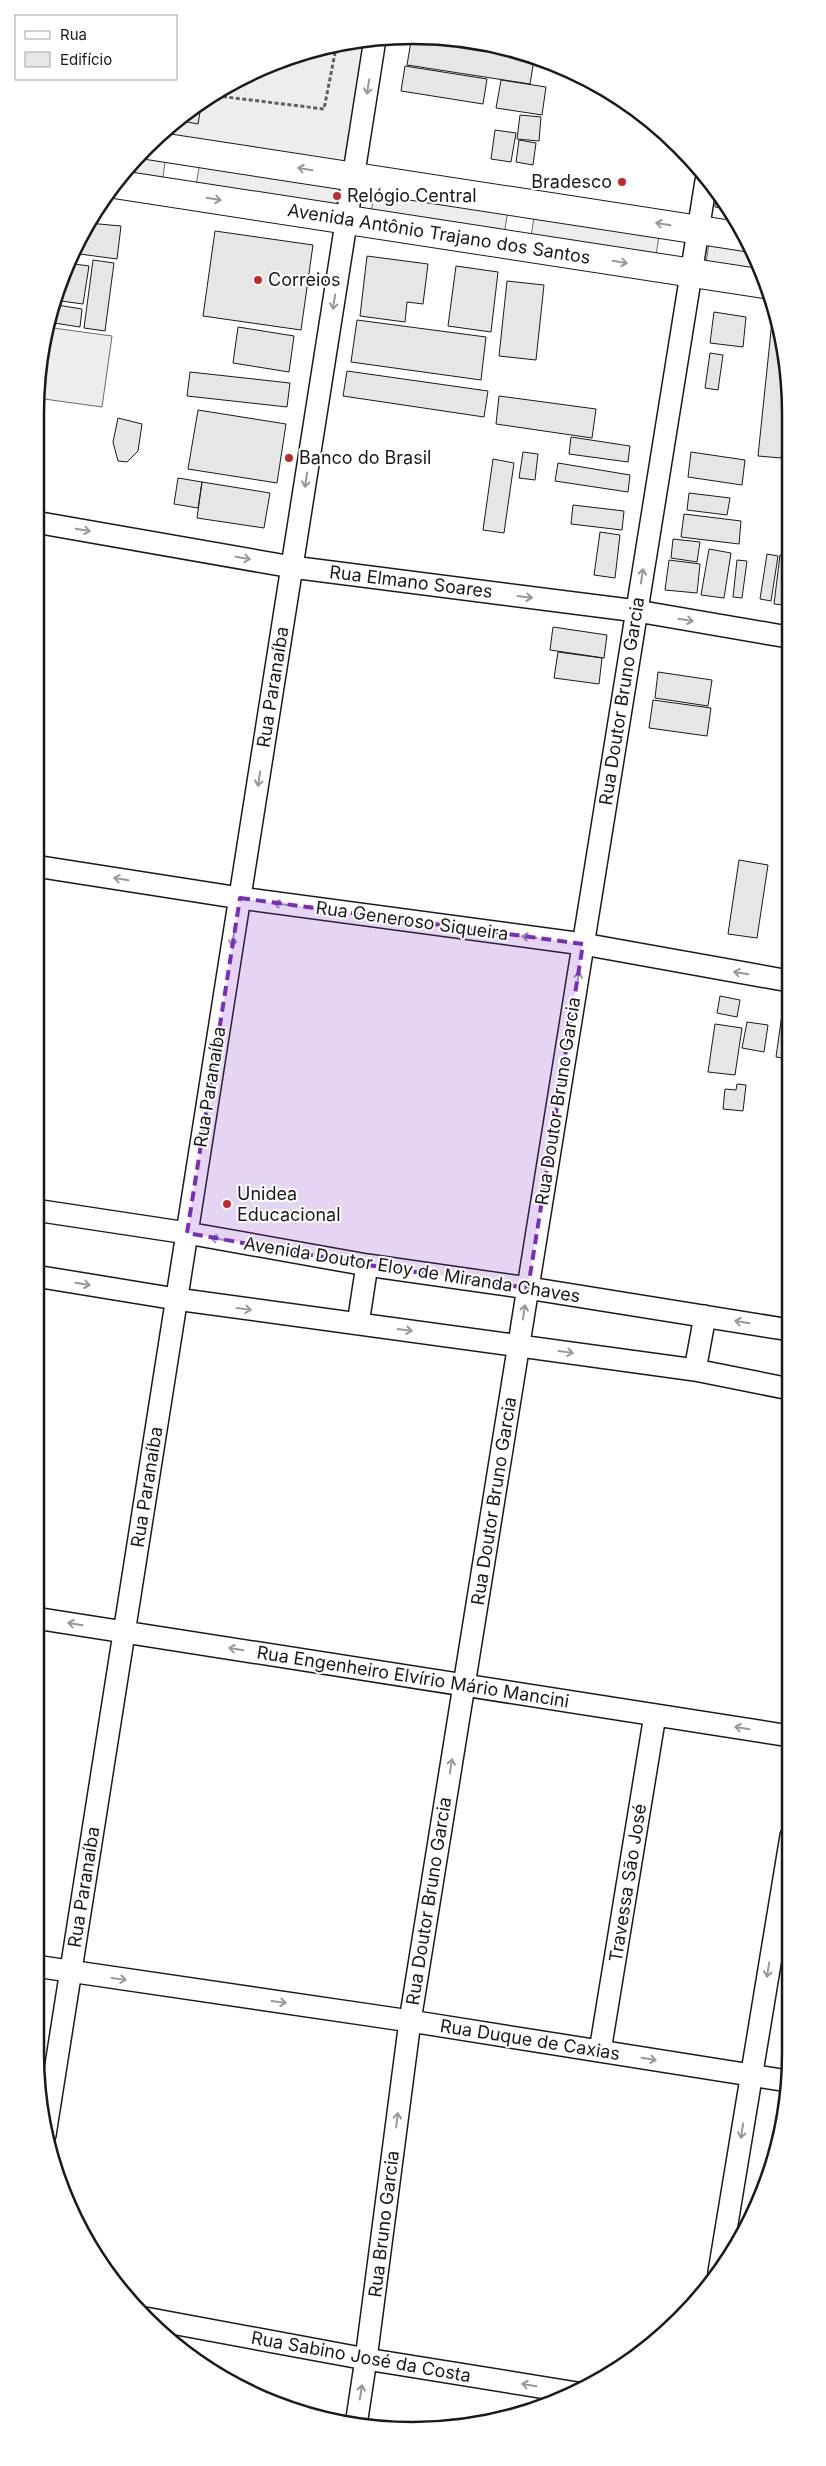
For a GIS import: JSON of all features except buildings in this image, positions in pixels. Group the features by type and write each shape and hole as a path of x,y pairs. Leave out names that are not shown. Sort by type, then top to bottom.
{"main road":[{"path":"158,147 737,235"},
{"path":"182,194 191,152"},
{"name":"Avenida Antônio Trajano dos Santos","path":"122,185 759,283"},
{"path":"513,245 522,202"}],"street":[{"name":"Rua Paranaíba","path":"49,2111 374,46"},
{"name":"Rua Doutor Bruno Garcia","path":"410,2022 705,187"},
{"name":"Rua Elmano Soares","path":"44,524 292,567 637,611 782,636"},
{"name":"Rua Generoso Siqueira","path":"44,867 240,898 583,944 782,980"},
{"name":"Avenida Doutor Eloy de Miranda Chaves","path":"44,1211 187,1233 366,1265 528,1288 782,1329"},
{"path":"358,1324 366,1265"},
{"path":"44,1278 176,1300 695,1370 782,1387"},
{"path":"695,1370 705,1316"},
{"name":"Rua Engenheiro Elvírio Mário Mancini","path":"44,1619 782,1735"},
{"name":"Travessa São José","path":"600,2051 655,1714"},
{"path":"722,2255 782,1890"},
{"name":"Rua Duque de Caxias","path":"44,1968 781,2080"},
{"name":"Rua Bruno Garcia","path":"357,2418 410,2022"},
{"name":"Rua Sabino José da Costa","path":"159,2321 366,2359 562,2391"}],"path":[{"path":"223,97 324,109 334,52"}],"highlighted area":[{"path":"240,898 583,944 528,1288 367,1265 187,1233"}],"shaded area":[{"path":"369,47 346,178 158,147 188,120 228,93 250,82 294,63 317,56"},
{"path":"151,153 166,155 162,185 127,180"},
{"path":"200,161 340,183 336,208 196,186"},
{"path":"375,188 508,210 504,235 371,213"},
{"path":"535,210 660,228 656,256 531,237"},
{"path":"710,236 741,243 754,271 706,264"},
{"path":"54,328 112,336 102,407 45,399 47,365"}],"place":[{"name":"Bradesco","path":"622,182"},
{"name":"Relógio Central","path":"337,196"},
{"name":"Correios","path":"258,280"},
{"name":"Banco do Brasil","path":"289,458"},
{"name":"Unidea Educacional","path":"227,1204"}]}
